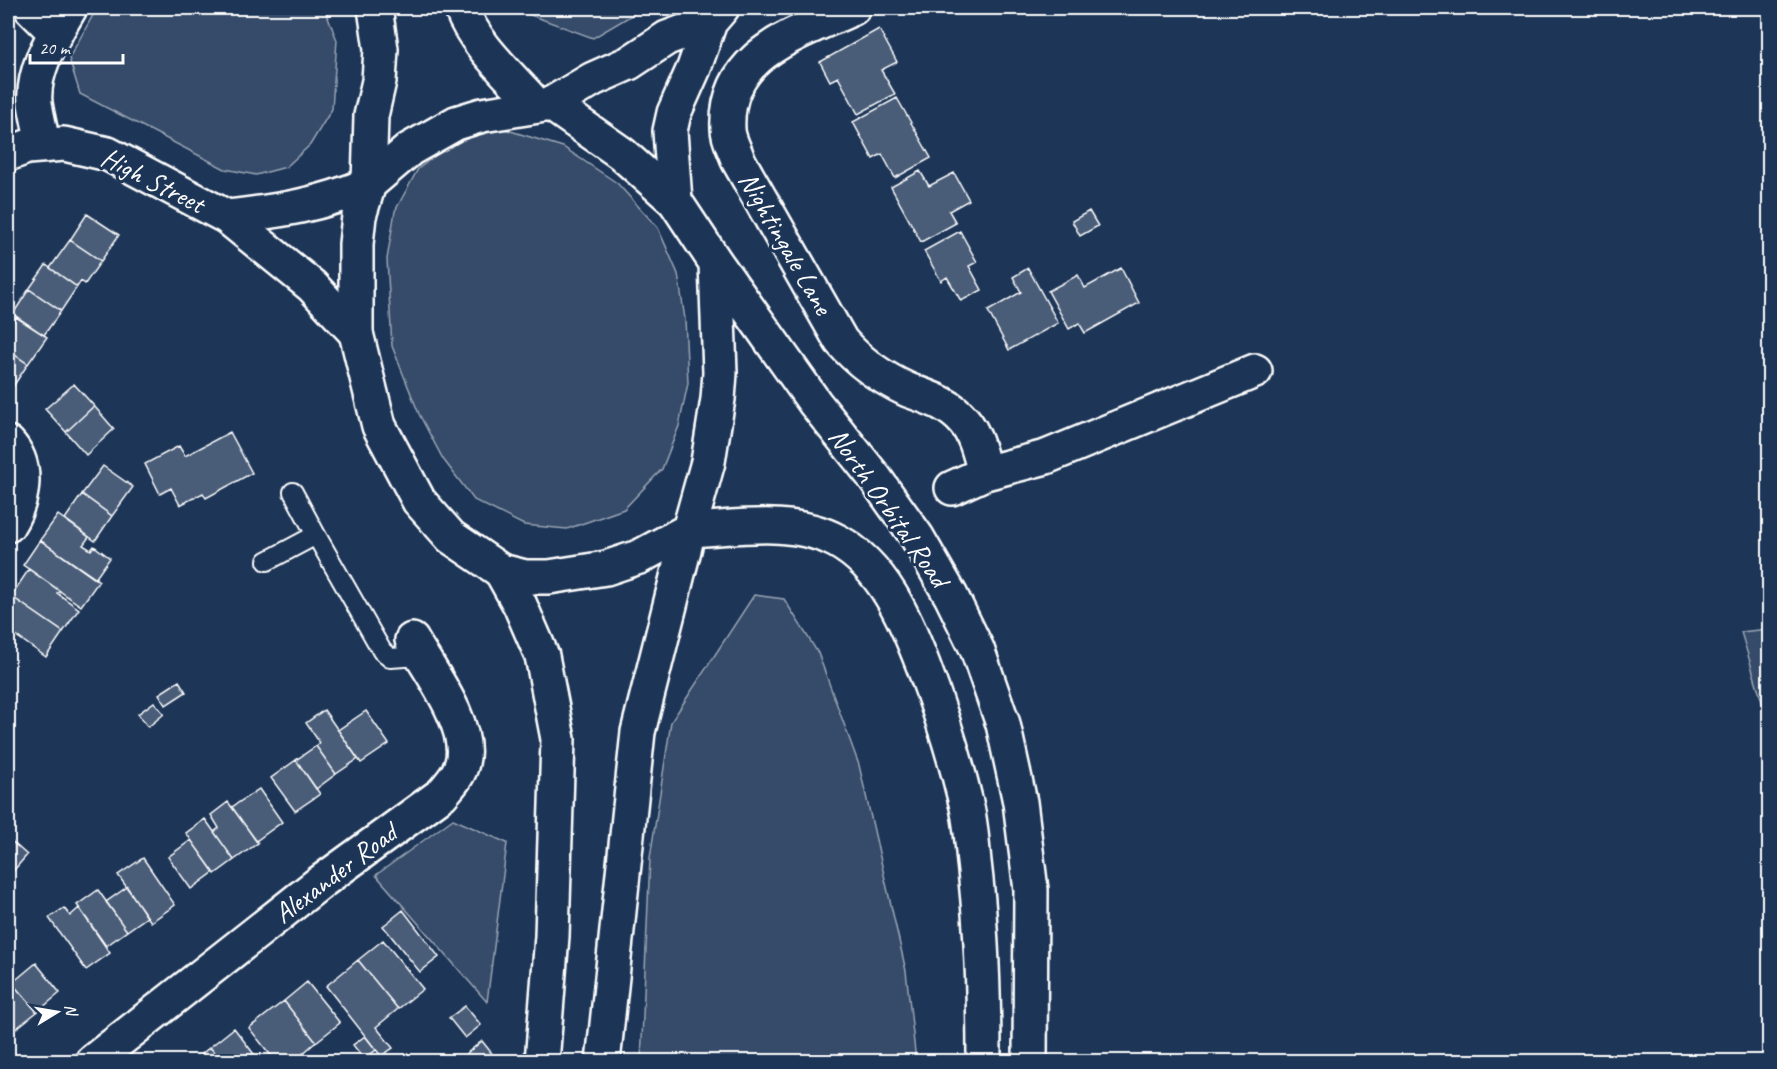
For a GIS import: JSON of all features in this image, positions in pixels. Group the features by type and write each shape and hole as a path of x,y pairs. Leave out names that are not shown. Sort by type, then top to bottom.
{"main road":[{"path":"31,8 63,20 36,83 35,103 43,145"},
{"path":"375,8 381,49 379,81 371,116 369,184 359,216 356,244 356,333 379,426 419,501 450,537 501,571 525,577 549,577 606,568 639,557 689,530"},
{"path":"460,8 467,24 483,48 544,105 621,153 675,201"},
{"name":"Nightingale Lane","path":"853,8 773,46 746,66 733,86 728,131 738,160 841,341 858,361 906,389 945,403 965,421 975,439 985,473"},
{"path":"675,201 670,131 674,112 716,15"},
{"name":"High Street","path":"227,217 289,210 340,197 369,184 410,149 446,128 482,116 544,105 629,63 667,38 716,15"},
{"name":"High Street","path":"8,154 43,145 64,144 108,154 227,217 312,286 356,333"},
{"name":"North Orbital Road","path":"675,201 716,263 917,537 977,649 1003,724 1020,802 1031,890 1030,1062"},
{"path":"603,1062 638,732 708,462 718,399 720,373 716,263"},
{"path":"952,488 985,473 1046,457 1255,371"},
{"path":"8,443 21,466 22,489 15,513 8,525"},
{"name":"North Orbital Road","path":"689,530 771,527 811,531 836,540 862,557 888,591 911,634 936,700 967,805 979,905 984,993 984,1062"},
{"path":"501,571 520,605 542,656 558,739 552,936 542,1062"},
{"name":"Alexander Road","path":"92,1062 318,884 442,794 458,775 463,761 460,730 454,713 416,648"}],"lane":[{"path":"293,492 382,651 390,658 416,648"},
{"path":"267,561 316,535"}],"shaded area":[{"path":"97,8 324,8 337,40 332,109 310,145 286,167 256,175 225,169 80,94 69,58"},
{"path":"521,8 644,8 593,38 522,12"},
{"path":"504,129 563,147 617,183 658,228 678,274 685,319 688,383 679,426 662,469 624,509 567,529 524,525 474,500 443,459 419,414 392,346 387,259 395,211 418,169 455,140"},
{"path":"754,595 784,599 818,653 859,765 906,971 916,1061 641,1061 650,858 671,722"},
{"path":"1770,629 1769,725 1741,632"},
{"path":"453,819 507,843 487,1002 376,875"}],"building":[{"path":"879,29 897,62 881,70 895,94 858,114 838,77 830,81 820,62"},
{"path":"897,98 931,158 895,178 882,154 873,159 853,122"},
{"path":"920,171 929,186 954,173 969,200 949,211 956,223 921,242 891,187"},
{"path":"1089,211 1098,226 1080,236 1072,221"},
{"path":"87,214 119,235 101,261 70,240"},
{"path":"960,231 977,262 969,266 982,290 961,301 947,277 941,281 924,251"},
{"path":"70,240 101,261 85,284 81,281 77,287 50,268"},
{"path":"46,265 77,287 61,311 29,289"},
{"path":"1028,268 1058,323 1009,350 988,311 1021,292 1013,277"},
{"path":"1121,268 1139,303 1085,333 1079,323 1069,329 1048,291 1078,275 1085,288"},
{"path":"29,289 61,311 44,335 13,314"},
{"path":"16,317 47,337 28,364 8,350 8,330"},
{"path":"8,350 28,364 10,391 8,389"},
{"path":"74,384 94,406 66,432 45,409"},
{"path":"94,406 114,429 86,455 66,432"},
{"path":"230,432 252,473 206,498 203,493 180,505 171,488 160,494 145,464 179,446 185,456"},
{"path":"103,466 133,487 112,516 82,494"},
{"path":"82,494 112,516 95,541 65,519"},
{"path":"58,515 89,537 83,545 91,550 94,546 110,558 95,579 40,540"},
{"path":"40,540 99,581 81,606 23,565"},
{"path":"29,569 60,591 57,593 79,609 63,632 11,596"},
{"path":"11,596 63,632 46,657 8,630 8,600"},
{"path":"179,681 186,692 166,705 159,694"},
{"path":"154,702 164,714 148,727 138,714"},
{"path":"324,710 358,759 336,774 316,746 320,743 306,723"},
{"path":"366,711 389,744 361,763 338,730"},
{"path":"316,746 336,774 316,789 296,760"},
{"path":"296,760 320,794 295,811 271,778"},
{"path":"259,789 282,822 256,841 232,807"},
{"path":"228,802 258,843 234,860 214,832 219,828 211,815"},
{"path":"205,819 234,860 215,874 186,833"},
{"path":"8,838 27,855 8,877"},
{"path":"191,840 214,872 191,889 168,857"},
{"path":"143,858 175,905 151,922 118,875"},
{"path":"127,887 147,917 127,931 106,902"},
{"path":"98,890 127,931 106,946 77,905"},
{"path":"64,908 70,916 79,908 110,953 86,970 49,918"},
{"path":"403,910 439,957 420,972 383,926"},
{"path":"383,940 423,989 398,1009 358,960"},
{"path":"358,960 398,1009 376,1027 393,1048 381,1056 326,986"},
{"path":"36,963 60,993 37,1012 12,983"},
{"path":"307,982 340,1023 316,1042 284,1001"},
{"path":"12,983 37,1012 13,1031 8,1024 8,987"},
{"path":"284,1001 316,1042 293,1062 276,1062 249,1028"},
{"path":"465,1006 481,1025 465,1038 449,1018"},
{"path":"234,1028 260,1062 222,1062 210,1047"},
{"path":"365,1036 376,1050 364,1059 353,1045"},
{"path":"482,1041 498,1061 456,1062"},
{"path":"210,1047 222,1062 192,1062"}]}
